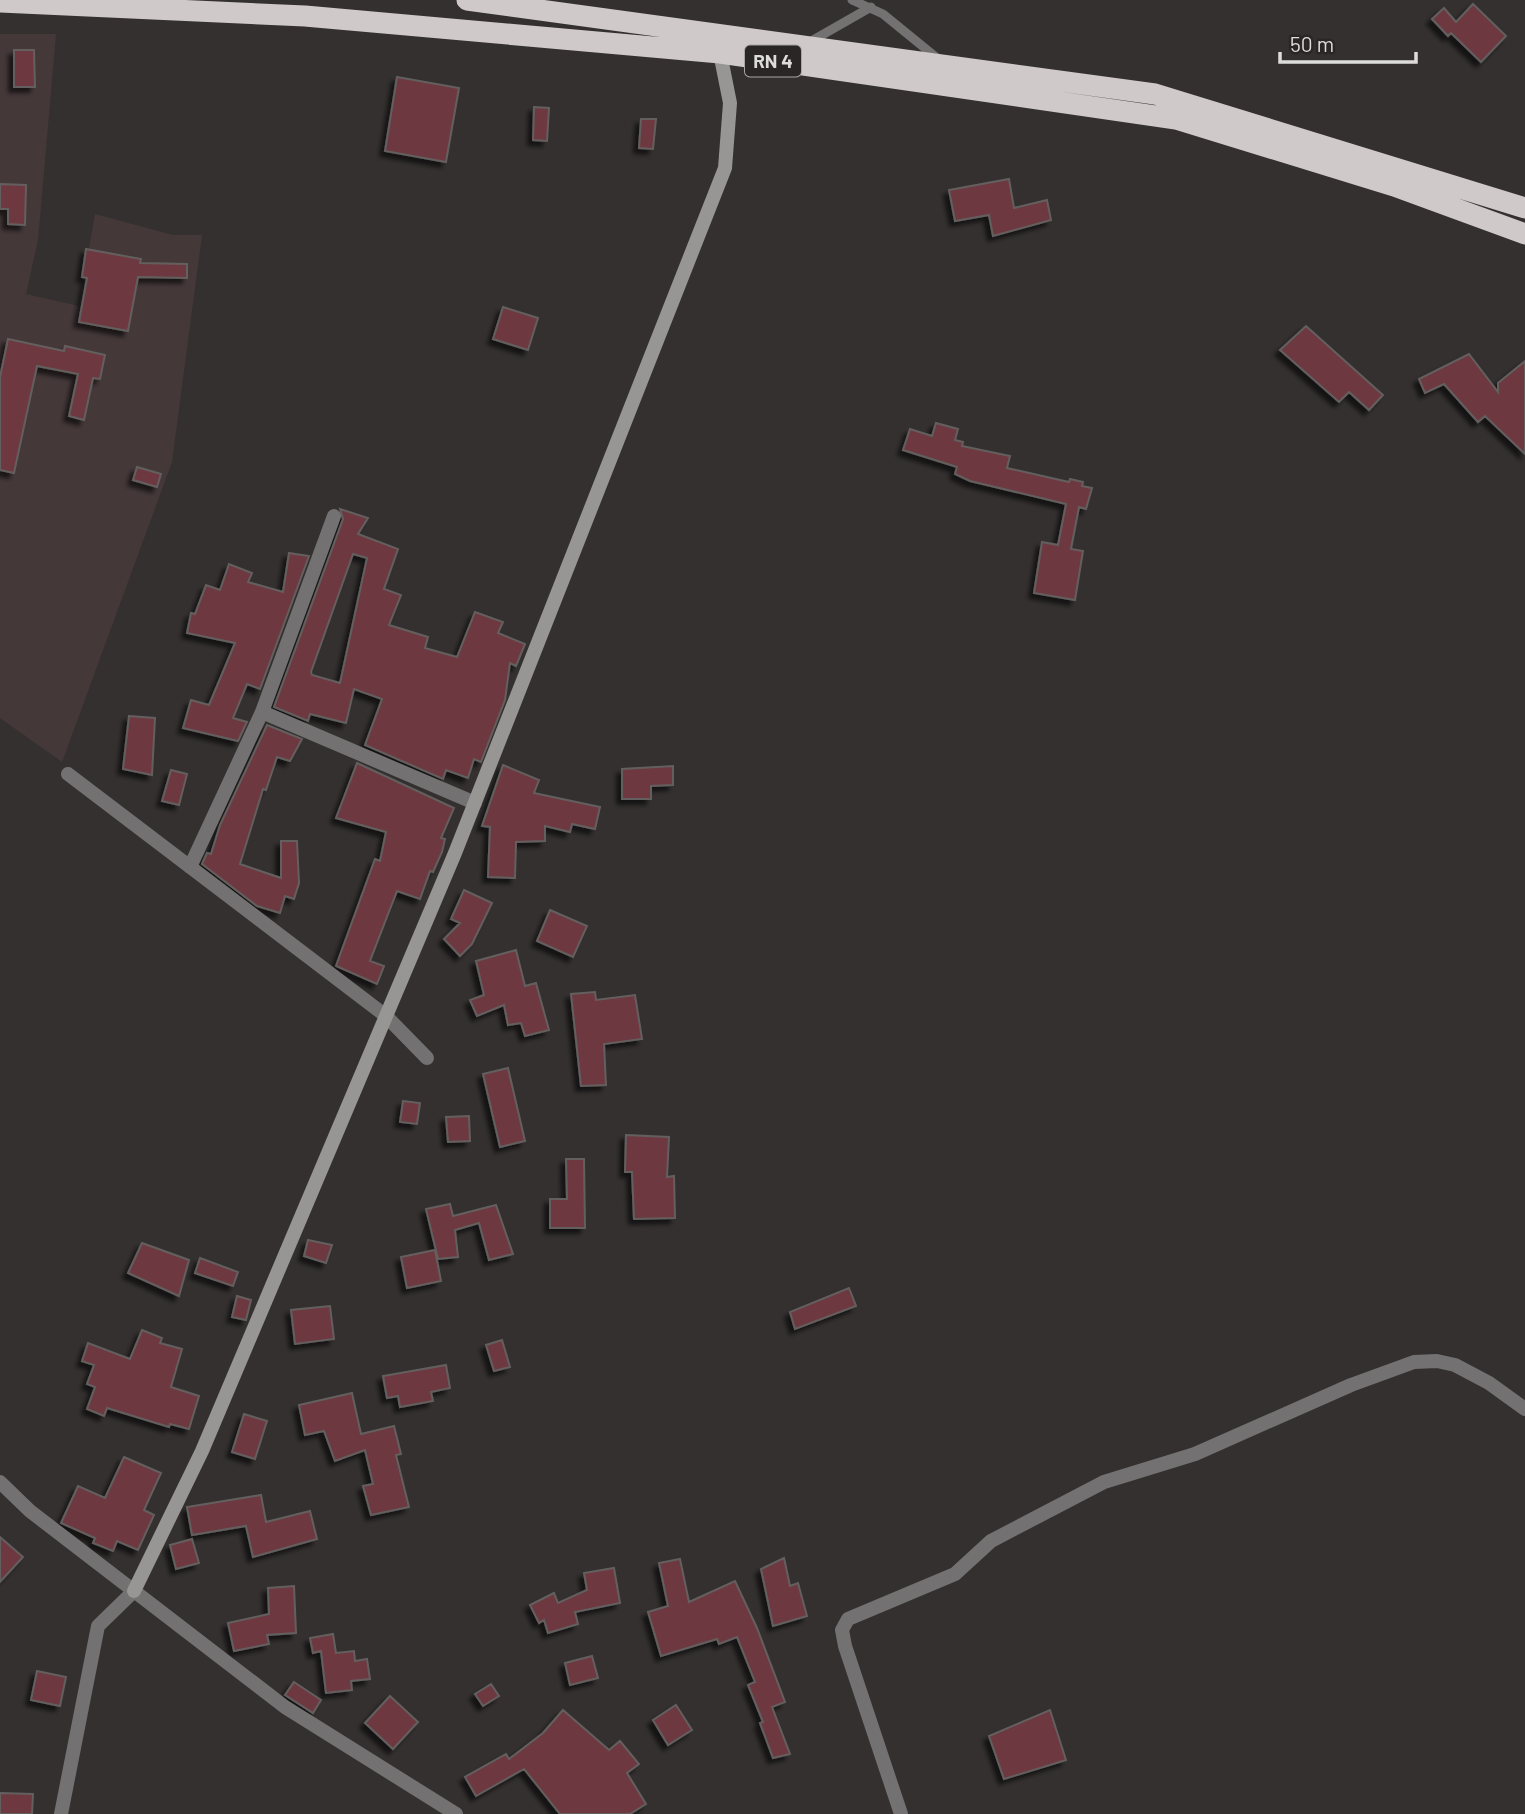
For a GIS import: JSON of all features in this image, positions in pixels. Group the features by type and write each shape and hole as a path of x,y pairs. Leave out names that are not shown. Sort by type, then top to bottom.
{"highway":[{"name":"RN 4","path":"467,0 806,44 1156,94 1525,208"},
{"name":"RN 4","path":"0,2 305,16 720,53 1176,120 1394,186 1525,234"}],"street":[{"path":"61,1814 98,1626 134,1591 202,1451 475,803 724,168 730,103 720,53"},
{"path":"191,867 262,712 334,516"},
{"path":"262,712 475,803"},
{"path":"68,774 386,1016 427,1058"},
{"path":"901,1814 845,1646 842,1630 848,1619 955,1574 991,1541 1104,1482 1195,1454 1352,1385 1413,1362 1437,1361 1455,1365 1489,1383 1525,1409"},
{"path":"0,1482 30,1511 285,1707 456,1814"}],"lane":[{"path":"852,0 894,21 943,64"},
{"path":"806,44 871,8"}],"shaded area":[{"path":"0,34 56,34 38,240 26,294 79,306 95,214 173,235 202,235 172,462 62,762 0,718"}],"building":[{"path":"1473,4 1506,36 1481,62 1451,33 1448,36 1432,19 1444,8 1456,22"},
{"path":"14,50 34,50 35,87 14,87"},
{"path":"397,77 459,88 446,162 385,151"},
{"path":"534,107 549,108 547,141 533,140"},
{"path":"641,119 656,119 653,149 639,148"},
{"path":"1009,179 1014,208 1047,200 1051,220 993,236 989,215 955,221 949,190"},
{"path":"0,184 26,185 25,225 8,224 8,209 0,209"},
{"path":"86,249 141,259 140,263 187,264 187,278 138,277 128,331 79,322 87,278 82,277"},
{"path":"503,307 538,318 528,350 493,339"},
{"path":"1306,326 1383,395 1369,410 1349,392 1339,402 1280,350"},
{"path":"8,339 64,351 65,346 105,355 100,379 93,378 84,420 69,416 78,374 37,366 14,473 0,470 0,377"},
{"path":"1469,354 1498,392 1498,383 1525,361 1525,454 1485,416 1478,422 1444,384 1425,393 1419,379"},
{"path":"936,423 958,429 955,440 963,442 962,446 1010,456 1007,468 1069,482 1070,479 1083,482 1082,486 1092,488 1086,509 1079,507 1071,549 1083,551 1075,600 1034,593 1042,542 1058,545 1066,504 970,481 955,474 957,467 903,450 910,429 932,436"},
{"path":"137,467 161,474 157,487 133,480"},
{"path":"340,509 368,518 358,534 398,549 384,589 401,595 389,625 428,637 425,648 457,657 475,612 503,622 498,633 525,644 516,666 510,663 505,700 481,762 474,759 468,778 446,770 443,779 365,745 382,699 354,689 346,723 310,714 308,721 274,707 343,519","holes":["353,554 367,558 340,683 312,675"]},
{"path":"289,553 309,556 260,689 247,684 233,718 247,722 238,741 183,728 191,700 209,705 235,643 187,633 191,613 195,614 206,585 220,590 229,564 252,573 248,582 283,592"},
{"path":"129,716 155,718 152,775 123,769"},
{"path":"267,725 302,739 290,761 277,757 266,790 263,789 240,864 281,878 281,841 297,841 299,883 294,899 285,896 280,913 257,906 202,864 207,853 211,854 220,825"},
{"path":"357,763 454,808 441,838 445,839 442,852 433,872 430,871 420,899 397,891 370,961 384,966 377,984 336,966 375,859 380,861 386,832 336,818"},
{"path":"503,765 539,780 534,793 600,807 595,829 572,824 570,832 545,826 545,841 516,842 515,878 488,877 490,827 482,826"},
{"path":"673,766 673,785 651,786 651,799 622,799 622,769"},
{"path":"171,770 187,774 179,805 162,801"},
{"path":"464,890 492,903 472,944 460,956 444,939 460,923 451,919"},
{"path":"550,910 587,926 573,957 537,941"},
{"path":"516,950 525,986 536,983 549,1030 525,1036 521,1023 508,1025 504,1005 477,1016 470,1000 484,995 476,961"},
{"path":"595,992 596,1000 635,995 642,1039 604,1044 606,1085 581,1086 571,994"},
{"path":"508,1068 525,1141 500,1147 483,1074"},
{"path":"403,1101 420,1103 417,1124 400,1122"},
{"path":"469,1116 470,1141 448,1142 446,1117"},
{"path":"626,1135 669,1137 667,1177 674,1176 675,1218 634,1219 632,1172 625,1172"},
{"path":"566,1159 584,1159 585,1228 550,1228 550,1199 567,1199"},
{"path":"450,1204 453,1216 496,1205 513,1254 489,1260 479,1223 455,1230 458,1257 438,1259 426,1209"},
{"path":"308,1240 332,1245 326,1263 304,1256"},
{"path":"142,1243 189,1260 179,1296 128,1273"},
{"path":"435,1250 441,1281 407,1288 401,1257"},
{"path":"200,1258 238,1272 233,1286 195,1273"},
{"path":"849,1288 856,1306 795,1329 790,1312"},
{"path":"237,1296 251,1300 246,1320 232,1317"},
{"path":"330,1306 334,1339 295,1344 291,1310"},
{"path":"142,1330 162,1338 160,1343 182,1349 171,1387 199,1396 189,1429 170,1424 169,1427 107,1408 104,1416 87,1409 95,1387 87,1384 94,1365 82,1361 88,1343 130,1359"},
{"path":"502,1340 510,1367 494,1371 486,1345"},
{"path":"446,1365 450,1388 431,1392 433,1401 400,1407 398,1396 387,1398 383,1376"},
{"path":"352,1393 361,1434 394,1426 401,1454 396,1455 409,1507 371,1515 363,1486 373,1484 365,1450 335,1461 324,1431 305,1435 299,1405"},
{"path":"244,1414 267,1421 255,1459 232,1452"},
{"path":"124,1457 161,1473 144,1510 154,1515 138,1550 117,1541 113,1551 93,1543 95,1538 61,1523 78,1486 105,1498"},
{"path":"261,1495 266,1522 310,1511 317,1539 253,1557 246,1526 192,1535 187,1507"},
{"path":"0,1537 23,1557 0,1582"},
{"path":"192,1539 199,1563 176,1569 170,1545"},
{"path":"784,1558 790,1586 798,1583 807,1616 773,1626 761,1569"},
{"path":"680,1559 689,1602 735,1581 757,1628 785,1702 772,1707 790,1754 773,1758 760,1723 763,1722 748,1685 755,1682 737,1637 719,1644 717,1639 661,1656 648,1612 668,1606 659,1563"},
{"path":"614,1568 620,1603 575,1612 578,1624 548,1633 544,1620 539,1623 530,1605 554,1593 558,1603 587,1590 584,1573"},
{"path":"294,1586 296,1633 267,1635 269,1644 234,1651 228,1623 269,1614 268,1588"},
{"path":"333,1634 336,1653 354,1651 355,1661 367,1659 370,1679 351,1681 352,1690 326,1693 321,1651 313,1653 310,1638"},
{"path":"592,1656 598,1678 570,1685 565,1663"},
{"path":"37,1671 66,1677 60,1706 31,1700"},
{"path":"294,1682 321,1700 313,1713 285,1695"},
{"path":"491,1684 499,1696 483,1706 475,1694"},
{"path":"390,1696 418,1722 393,1749 365,1723"},
{"path":"676,1705 692,1730 668,1745 653,1720"},
{"path":"563,1710 609,1750 620,1741 639,1764 627,1773 646,1804 630,1814 560,1814 524,1769 476,1796 465,1777 506,1754 509,1759 543,1733"},
{"path":"1050,1710 1066,1760 1004,1779 989,1736"},
{"path":"0,1793 33,1794 32,1814 0,1814"}]}
